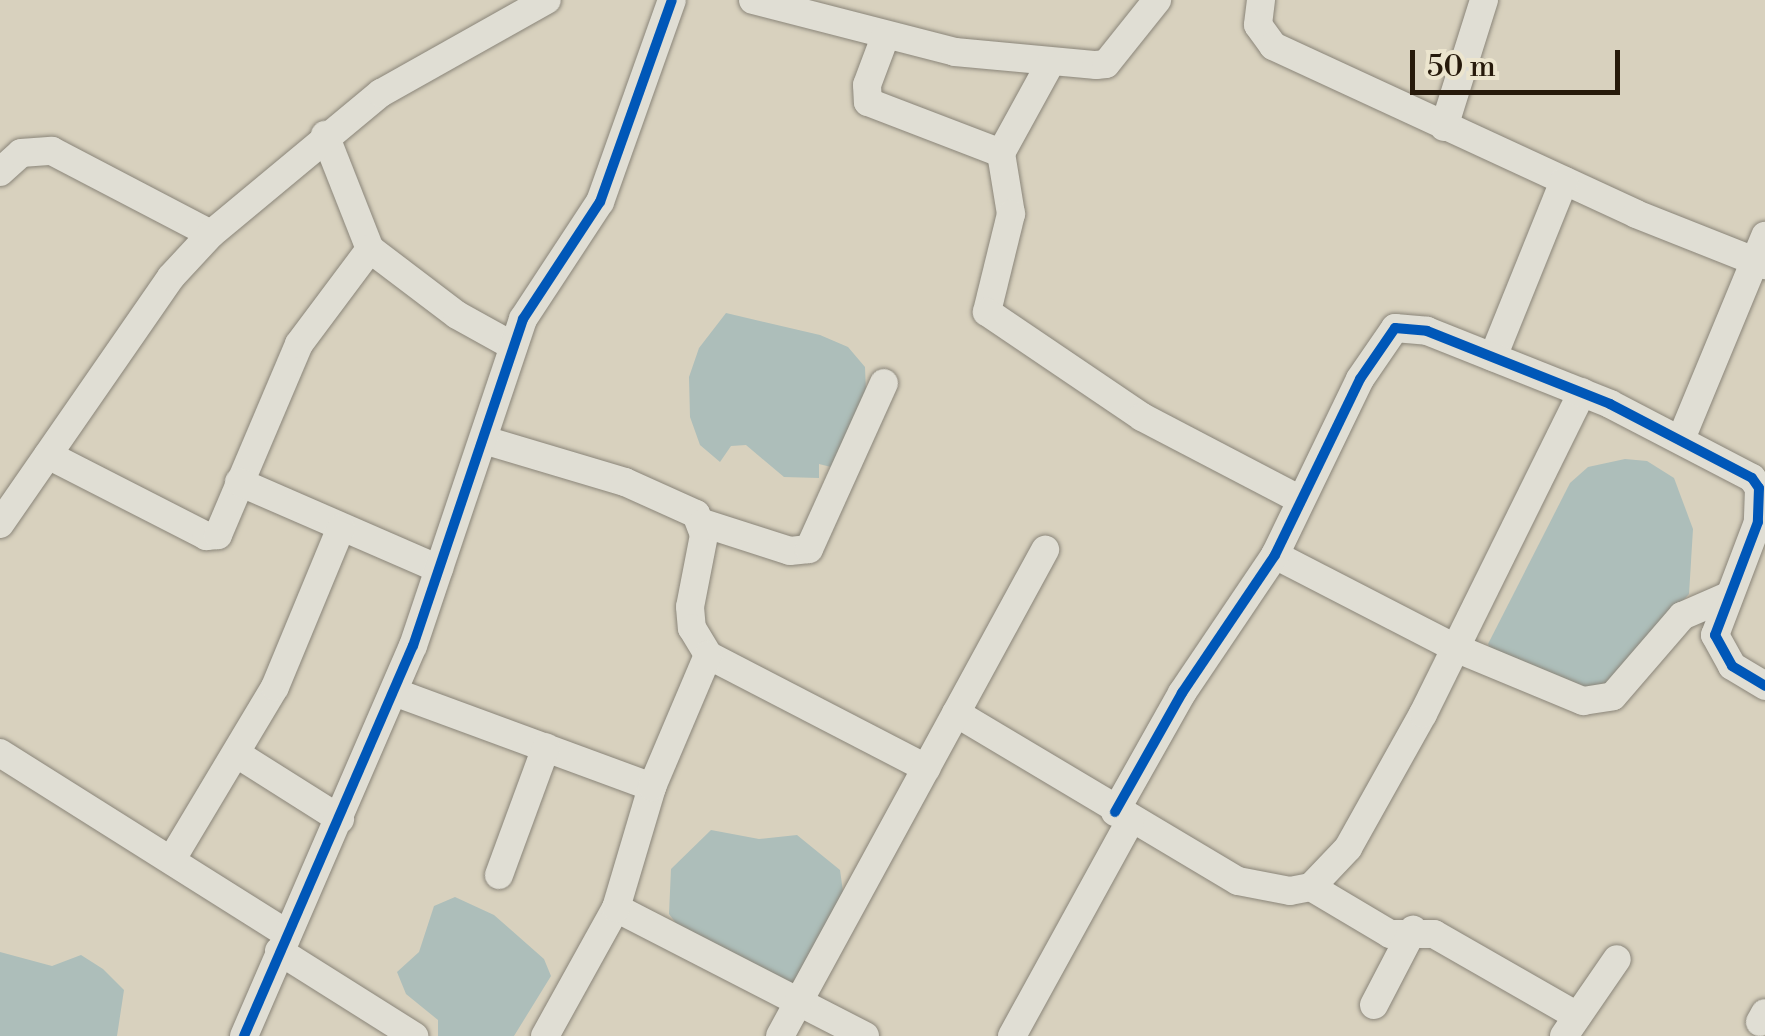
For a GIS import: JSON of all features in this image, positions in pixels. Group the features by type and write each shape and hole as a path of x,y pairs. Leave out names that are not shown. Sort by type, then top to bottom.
{"street":[{"path":"0,524 171,277 211,234 325,135 381,93 548,0"},
{"path":"244,1036 394,692 524,319 600,202 672,0"},
{"path":"753,0 885,37 1051,62 1106,64 1156,0"},
{"path":"1261,0 1258,25 1273,46 1564,181 1762,254 1681,439"},
{"path":"1444,127 1484,0"},
{"path":"885,37 867,86 868,102 1001,154"},
{"path":"1051,62 1001,154 1012,214 986,305 992,319 1155,424 1302,500"},
{"path":"325,135 370,249 458,315 513,346"},
{"path":"0,172 21,153 52,151 211,234"},
{"path":"1493,357 1564,181"},
{"path":"48,454 212,537 299,344 370,249"},
{"path":"1012,1036 1182,693 1275,555 1360,380 1395,328 1428,331 1582,392 1734,466 1759,488 1758,522 1726,596 1714,636 1718,651 1765,686"},
{"path":"484,440 626,482 684,506 703,523 790,551 809,550 884,383"},
{"path":"1311,887 1348,848 1423,714 1582,392"},
{"path":"238,482 440,569"},
{"path":"703,523 690,608 692,628 708,655 926,768"},
{"path":"172,858 237,754 287,663 342,528"},
{"path":"780,1036 1045,550"},
{"path":"1275,555 1453,647 1561,696 1599,701 1627,684 1682,616 1726,596"},
{"path":"545,1036 616,908 652,788 708,655"},
{"path":"394,692 652,788"},
{"path":"956,713 1122,817 1238,881 1276,890 1311,887 1390,934 1413,930 1434,934 1571,1026 1616,960"},
{"path":"499,875 546,746"},
{"path":"0,753 172,858 414,1036"},
{"path":"237,754 340,819"},
{"path":"616,908 866,1036"},
{"path":"1374,1004 1413,930"}],"shaded area":[{"path":"726,313 820,335 848,347 865,367 866,391 839,459 831,467 819,464 819,478 784,477 746,445 731,446 720,462 700,445 690,417 689,377 699,348"},
{"path":"1625,459 1647,461 1674,478 1693,529 1689,594 1604,687 1575,692 1494,656 1488,644 1570,483 1588,467"},
{"path":"711,830 759,839 797,835 840,870 844,899 793,987 679,927 669,914 671,869"},
{"path":"455,897 494,915 544,959 551,976 514,1036 438,1036 438,1020 406,994 397,972 419,952 434,906"},
{"path":"0,952 52,966 81,955 103,969 124,990 117,1036 0,1036"}],"cycle path":[{"path":"244,1036 413,646 523,319 600,202 672,0"},
{"path":"1115,812 1182,693 1275,555 1360,379 1395,328 1427,331 1610,404 1752,478 1759,488 1758,522 1715,635 1732,666 1765,686"}]}
